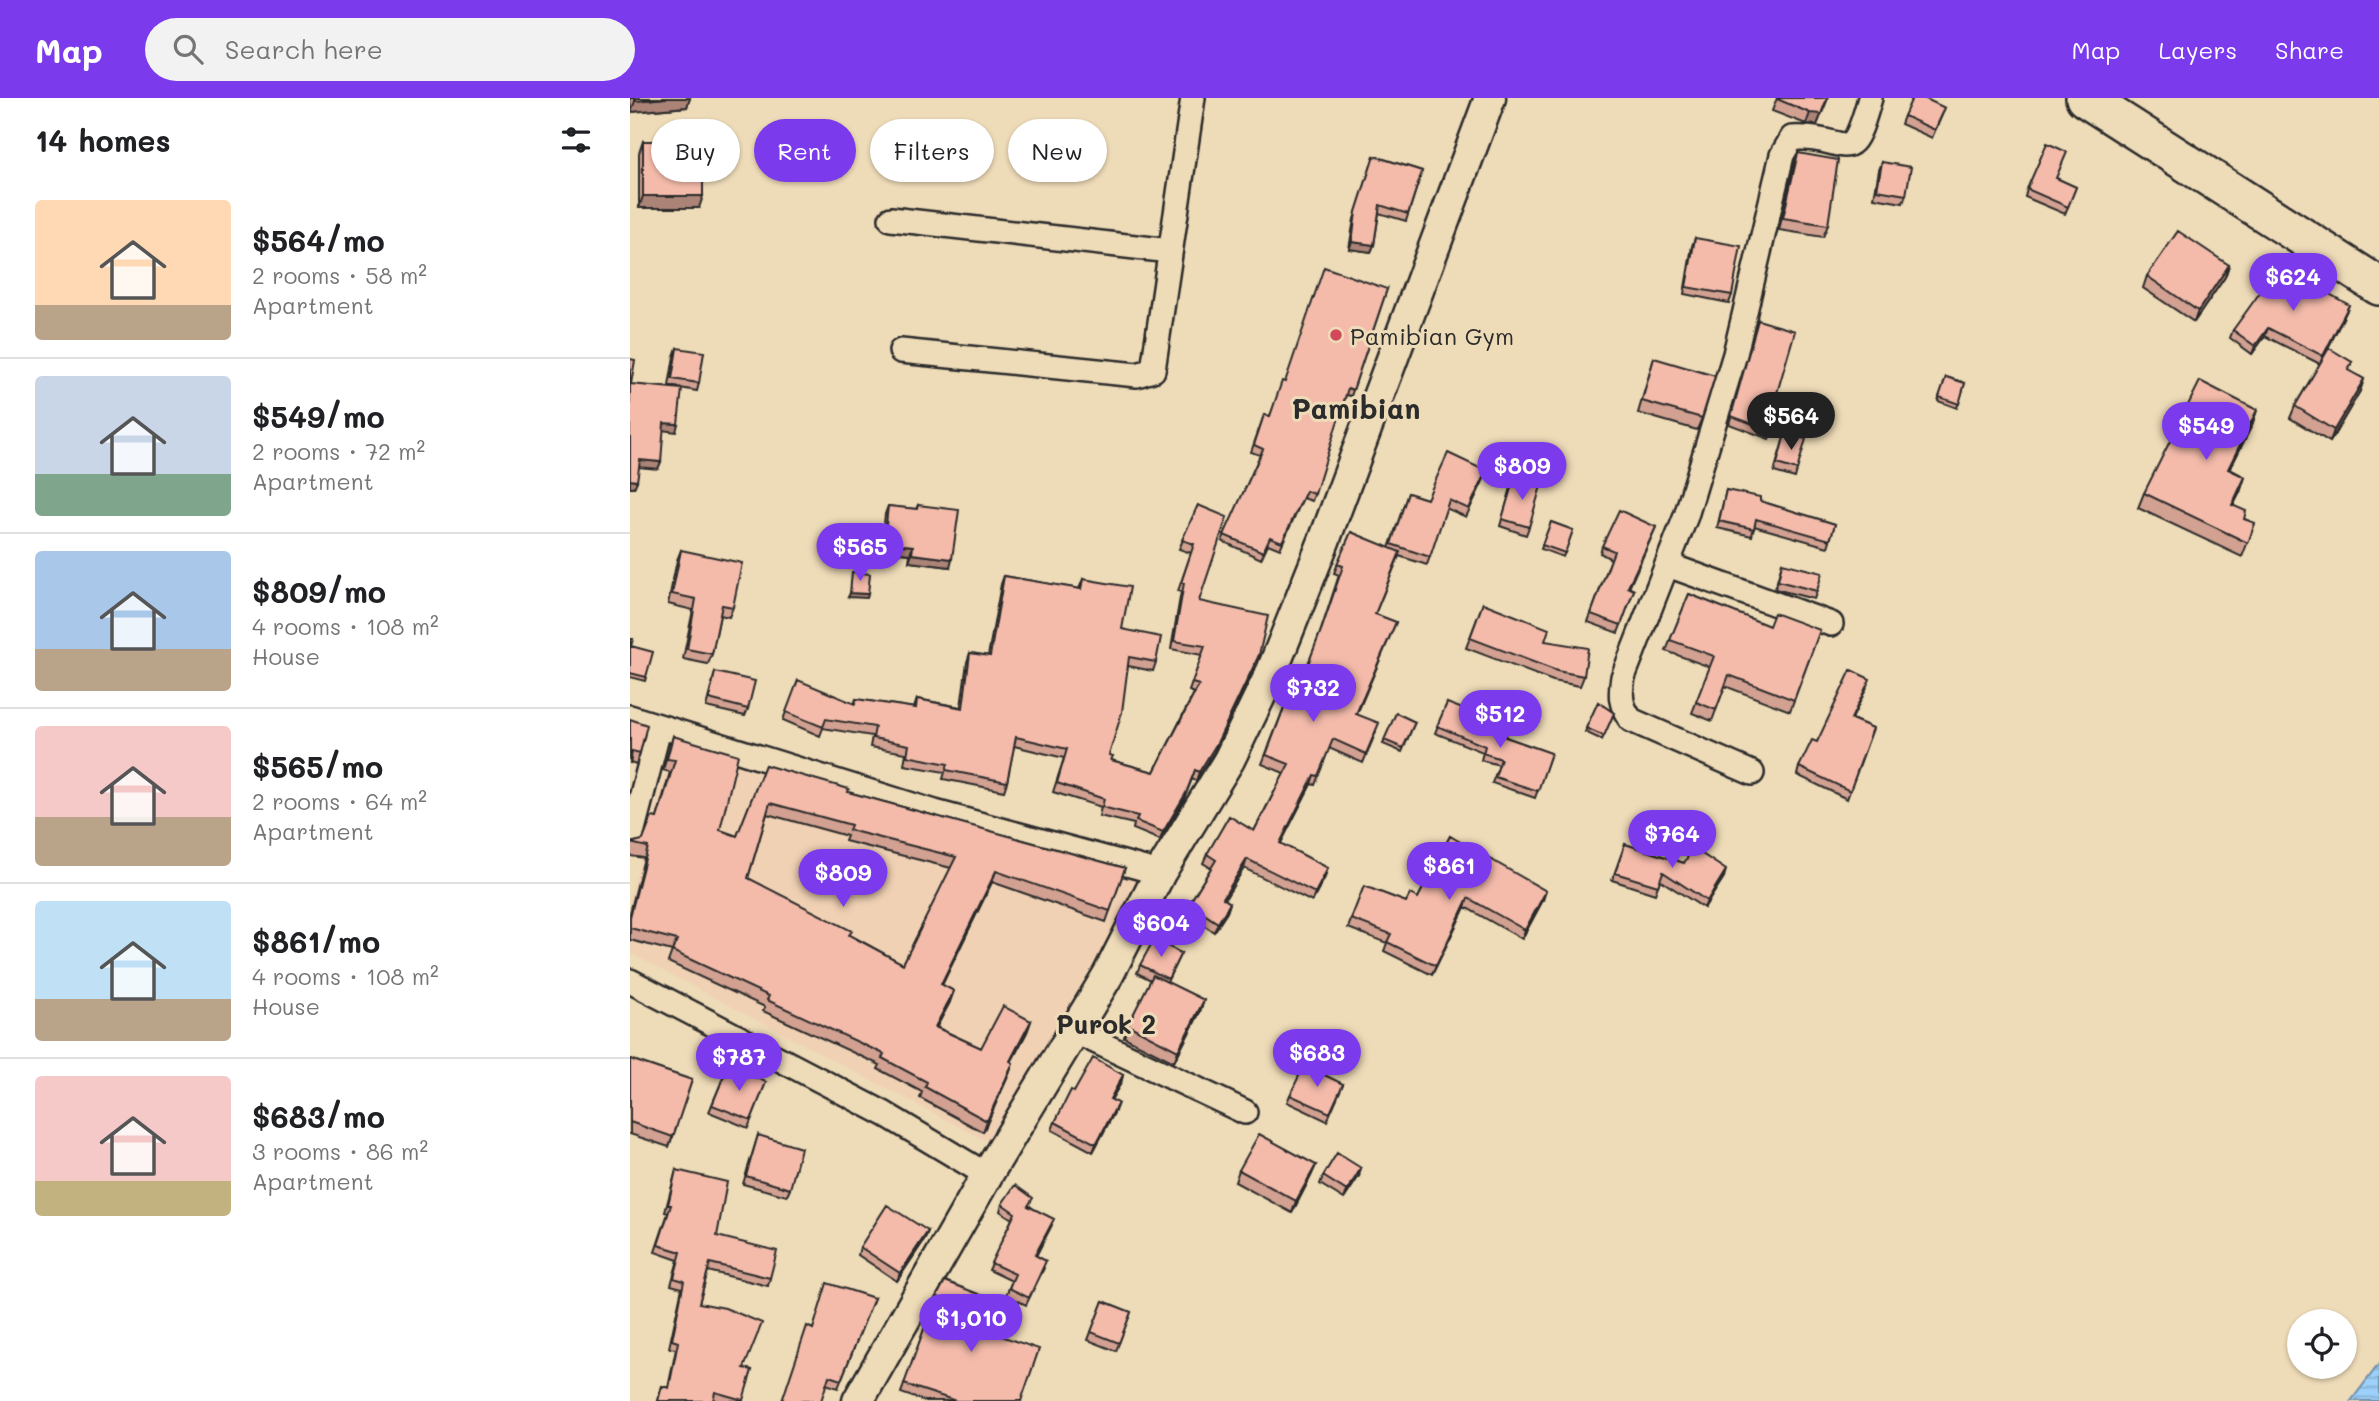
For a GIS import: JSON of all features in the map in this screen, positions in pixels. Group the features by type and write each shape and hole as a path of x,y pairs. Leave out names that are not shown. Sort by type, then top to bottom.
{"main road":[{"path":"2085,98 2379,286"}],"street":[{"path":"901,351 1147,373 1153,370 1157,358 1193,98"},
{"path":"858,1401 988,1175 1108,975 1160,873 1229,760 1272,671 1324,541 1490,98"},
{"path":"1752,773 1631,720 1623,710 1620,695 1623,677 1668,565 1735,354 1782,155 1793,138 1844,145 1854,143 1859,138 1870,98"},
{"path":"891,219 1170,251"},
{"path":"1668,565 1831,624"},
{"path":"630,717 659,729 935,812 1160,873"},
{"path":"630,841 659,729"},
{"path":"630,981 885,1114 988,1175"},
{"path":"1074,1031 1245,1112"}],"shaded area":[{"path":"674,739 1148,882 992,1144 630,953 630,899"}],"water":[{"path":"2379,1364 2379,1401 2351,1401"}],"building":[{"path":"635,98 665,98 635,101"},
{"path":"1777,98 1827,98 1821,114 1810,113"},
{"path":"1912,98 1924,98 1945,108 1935,130 1904,116"},
{"path":"643,141 651,141 651,182 703,182 703,196 643,196"},
{"path":"2047,143 2067,152 2056,178 2076,187 2068,207 2027,189"},
{"path":"1798,153 1838,160 1828,225 1783,218"},
{"path":"1374,156 1422,171 1408,214 1380,205 1374,245 1352,242 1356,212"},
{"path":"1882,162 1911,167 1906,195 1877,190"},
{"path":"2178,231 2229,265 2198,311 2147,276"},
{"path":"1695,238 1741,246 1732,295 1686,287"},
{"path":"2279,266 2349,305 2323,356 2268,328 2255,346 2233,330"},
{"path":"1324,267 1387,289 1353,390 1348,388 1315,494 1306,491 1282,542 1270,537 1263,552 1224,535 1263,449 1254,445 1264,415 1270,416 1282,381 1285,382"},
{"path":"1758,320 1795,331 1777,393 1785,396 1772,431 1731,416"},
{"path":"677,348 704,352 699,383 672,379"},
{"path":"2329,348 2352,362 2348,370 2364,379 2334,430 2295,406"},
{"path":"1654,358 1715,376 1702,418 1642,401"},
{"path":"630,359 635,360 631,384 682,389 678,424 664,423 661,462 640,460 637,481 630,480"},
{"path":"1946,377 1965,383 1959,404 1939,397"},
{"path":"2200,381 2257,410 2228,469 2245,477 2232,505 2246,511 2244,519 2255,523 2248,543 2144,493"},
{"path":"1785,434 1806,439 1797,470 1777,464"},
{"path":"1448,453 1486,471 1469,509 1449,500 1430,557 1391,544 1408,493 1427,499"},
{"path":"1514,478 1541,486 1529,527 1502,519"},
{"path":"1726,490 1760,497 1760,501 1835,524 1830,540 1756,519 1754,529 1719,521"},
{"path":"918,505 959,510 952,559 912,554 913,546 884,543 888,506 917,509"},
{"path":"1198,505 1227,517 1199,601 1268,616 1259,655 1217,743 1199,772 1195,770 1186,793 1163,832 1136,821 1138,816 1102,807 1104,799 1057,783 1067,749 1016,737 1007,782 946,770 948,764 907,756 909,745 873,738 875,727 826,719 823,727 786,712 798,680 855,704 856,699 916,708 917,699 963,708 970,653 990,656 1004,576 1081,589 1083,579 1130,587 1122,629 1161,637 1156,662 1129,657 1122,712 1109,755 1113,756 1111,760 1154,772 1199,685 1192,683 1205,646 1174,641 1184,583 1181,583 1194,544 1182,540"},
{"path":"1619,510 1656,527 1628,587 1634,590 1621,625 1591,614 1614,551 1602,546"},
{"path":"1551,522 1573,530 1565,553 1542,545"},
{"path":"1351,532 1400,552 1375,614 1396,622 1356,714 1379,723 1366,754 1333,739 1318,776 1314,775 1280,843 1328,868 1315,893 1247,859 1223,898 1230,903 1218,923 1189,904 1216,860 1207,854 1229,816 1254,831 1289,764 1266,755 1297,674 1303,677 1322,628 1343,566 1337,564"},
{"path":"681,550 742,563 733,607 722,605 712,654 687,649 696,599 672,594"},
{"path":"1782,563 1822,573 1817,591 1778,581"},
{"path":"852,572 870,574 868,594 850,593"},
{"path":"1689,594 1769,626 1774,613 1820,630 1794,700 1729,675 1716,710 1696,702 1714,656 1670,640"},
{"path":"1483,603 1549,629 1545,641 1588,648 1584,676 1557,671 1470,638"},
{"path":"630,639 633,639 631,646 653,652 646,677 630,673"},
{"path":"1851,670 1870,679 1851,719 1873,728 1850,791 1799,767 1812,740 1817,742"},
{"path":"715,672 755,681 748,709 709,699"},
{"path":"1598,702 1614,713 1604,736 1586,728"},
{"path":"1447,703 1468,711 1464,722 1506,734 1505,737 1551,753 1538,791 1495,777 1501,759 1483,753 1485,746 1437,726"},
{"path":"1396,713 1415,722 1403,748 1384,740"},
{"path":"630,719 647,725 640,753 632,751 630,764"},
{"path":"673,736 738,755 720,830 737,836 765,765 849,789 848,792 1125,868 1110,911 996,871 941,984 954,991 935,1027 981,1048 1003,1006 1031,1021 1010,1061 1013,1063 987,1121 925,1087 927,1082 882,1058 884,1054 767,1000 769,996 672,951 677,940 630,928 630,917 648,847 630,843 643,840 652,817 657,818 675,760 667,759","holes":["770,803 851,825 849,830 956,857 903,964 849,935 852,931 748,878"]},
{"path":"1450,836 1546,891 1525,930 1468,898 1436,966 1387,942 1391,934 1351,919 1364,886 1406,902 1410,894 1418,898"},
{"path":"1625,844 1684,863 1693,848 1726,870 1707,901 1663,872 1658,886 1615,873"},
{"path":"1154,939 1181,953 1168,979 1140,965"},
{"path":"1153,975 1204,1000 1178,1051 1128,1025"},
{"path":"1093,1058 1123,1075 1110,1099 1118,1103 1096,1144 1055,1122 1071,1090 1074,1092"},
{"path":"630,1059 692,1080 673,1137 630,1122"},
{"path":"1304,1065 1343,1084 1330,1113 1290,1095"},
{"path":"728,1066 766,1082 751,1120 712,1105"},
{"path":"1259,1134 1316,1165 1296,1201 1239,1170"},
{"path":"758,1135 801,1148 790,1189 746,1176"},
{"path":"1337,1153 1361,1168 1347,1191 1323,1176"},
{"path":"676,1170 727,1182 717,1236 777,1251 770,1278 710,1263 699,1303 725,1308 762,1323 744,1368 752,1370 743,1400 715,1392 713,1401 658,1401 662,1386 669,1388 678,1342 672,1340 684,1281 674,1278 681,1252 658,1245 671,1205 668,1205"},
{"path":"1015,1185 1033,1198 1028,1206 1054,1219 1035,1255 1046,1261 1029,1298 1009,1288 1015,1274 991,1263 1015,1213 1002,1204"},
{"path":"887,1205 928,1231 900,1273 860,1247"},
{"path":"945,1281 1007,1305 995,1334 1039,1349 1021,1401 956,1401 904,1384 930,1313 990,1331 937,1296"},
{"path":"827,1283 874,1298 841,1380 829,1376 821,1401 782,1401 807,1326 813,1329"},
{"path":"1103,1301 1131,1312 1119,1343 1091,1332"}],"place":[{"name":"Pamibian Gym","path":"1336,335"}],"district":[{"name":"Pamibian","path":"1356,408"},
{"name":"Purok 2","path":"1106,1024"}]}
